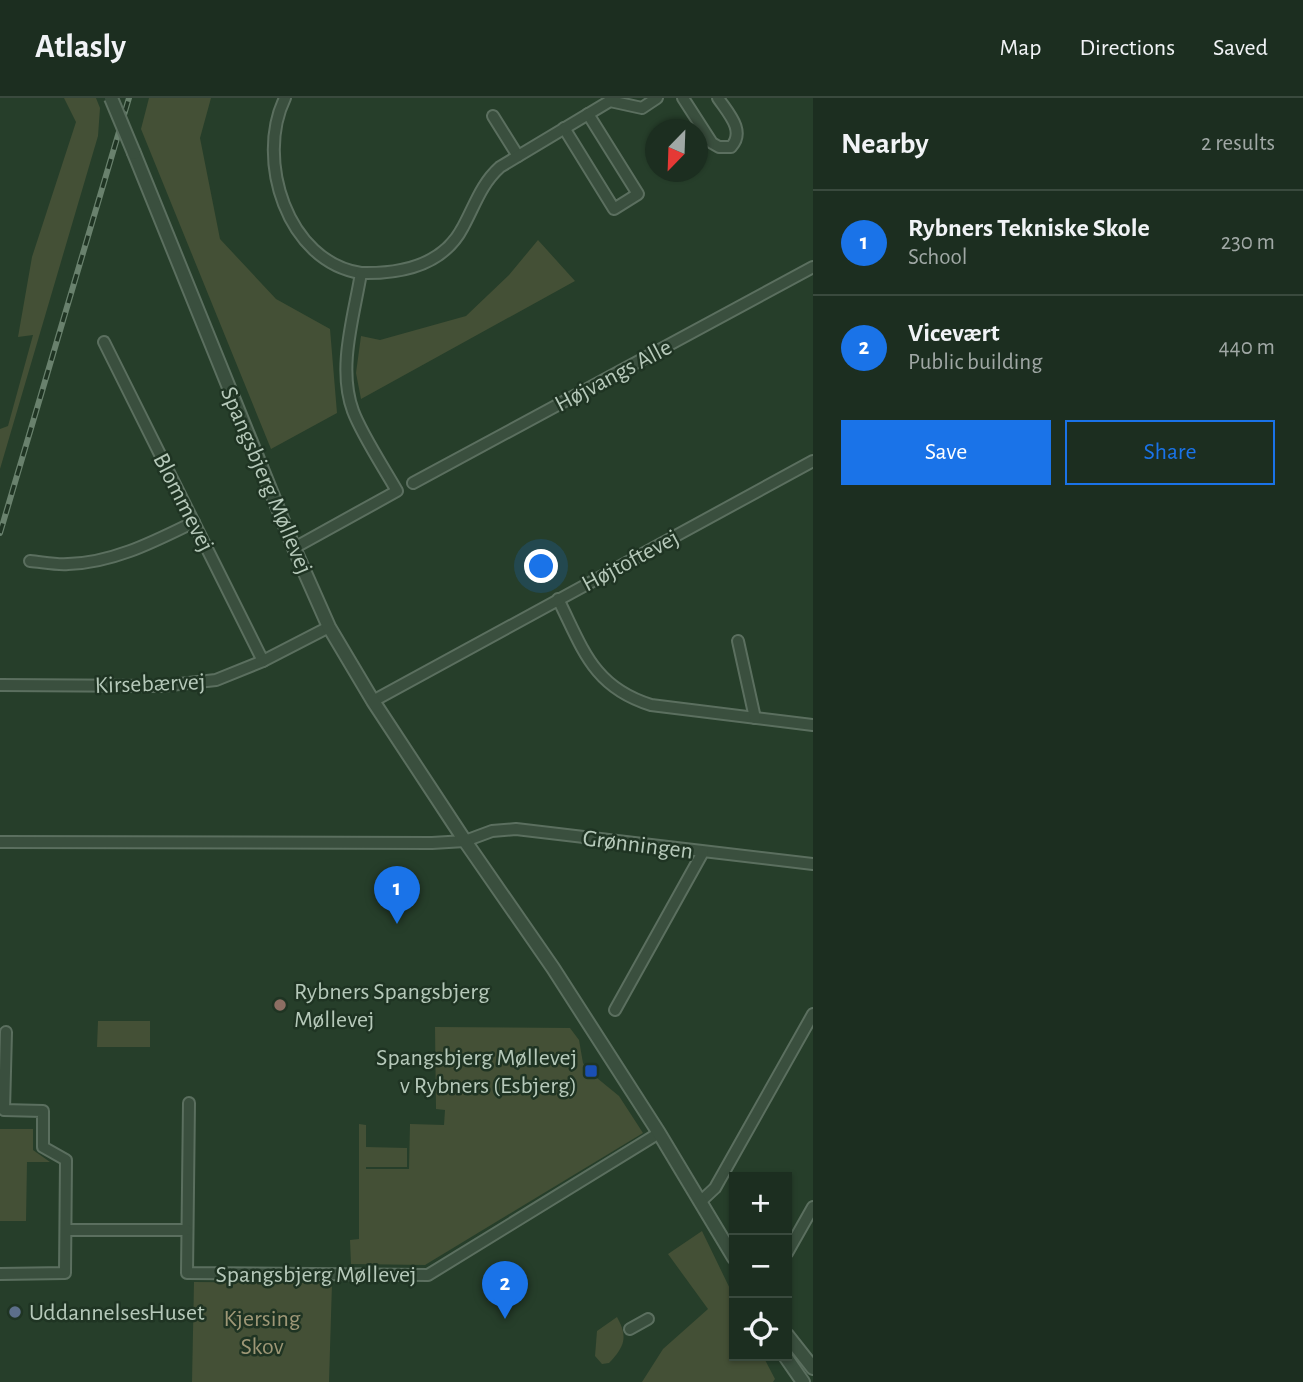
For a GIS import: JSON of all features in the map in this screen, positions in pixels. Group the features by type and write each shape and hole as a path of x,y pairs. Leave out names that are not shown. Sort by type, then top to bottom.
{"street":[{"name":"Spangsbjerg Møllevej","path":"111,98 294,548 329,627 373,701 553,968 659,1133 729,1250"},
{"path":"285,98 274,141 278,180 290,219 304,241 324,258 349,271 390,274 419,265 444,252 462,230 486,179 500,167 610,101 642,108 657,98"},
{"path":"684,98 712,143 725,148 731,147 738,135 737,128 718,98"},
{"path":"564,128 614,209 638,194 588,114"},
{"path":"493,117 519,156"},
{"name":"Højvangs Alle","path":"413,483 813,267"},
{"path":"294,548 397,491 353,411 347,383 347,356 360,273"},
{"name":"Blommevej","path":"104,342 263,661"},
{"name":"Højtoftevej","path":"373,701 813,461"},
{"path":"30,561 68,564 97,560 131,551 194,522"},
{"path":"558,599 594,669 619,692 651,705 813,725"},
{"name":"Kirsebærvej","path":"0,685 161,686 216,680 263,661 329,627"},
{"path":"738,641 755,718"},
{"name":"Grønningen","path":"465,841 492,831 516,828 813,864"},
{"path":"0,842 465,841"},
{"path":"615,1010 703,852"},
{"path":"700,1202 715,1188 813,1014"},
{"path":"0,1274 65,1273 66,1160 43,1147 43,1111 4,1110 6,1031"},
{"name":"Spangsbjerg Møllevej","path":"189,1103 187,1273 428,1275 659,1133"},
{"path":"792,1244 813,1207"},
{"path":"65,1230 187,1230"},
{"path":"631,1329 648,1319"},
{"path":"792,1341 813,1368"},
{"path":"788,1361 803,1382"}],"green space":[{"path":"64,98 96,98 100,108 98,136 0,469 0,429 8,426 33,335 18,337 32,257 76,122"},
{"path":"149,98 211,98 200,138 220,239 276,299 330,329 337,413 271,449 141,129"},
{"path":"538,240 575,281 361,399 356,373 361,336 380,340 466,316 509,275"},
{"path":"98,1021 150,1021 150,1047 97,1047"},
{"path":"435,1027 570,1028 579,1040 583,1063 593,1079 597,1078 619,1096 643,1133 425,1265 351,1264 350,1240 359,1239 359,1124 366,1125 366,1147 407,1148 407,1167 366,1169 409,1169 410,1124 444,1125 445,1110 436,1109"},
{"path":"0,1129 33,1129 33,1150 50,1162 27,1162 26,1221 0,1221"},
{"path":"702,1231 729,1287 729,1361 766,1361 775,1379 773,1382 642,1382 663,1349 708,1309 668,1254"},
{"name":"Kjersing Skov","path":"194,1282 332,1283 329,1382 192,1382"},
{"path":"617,1317 623,1330 623,1341 609,1363 602,1364 595,1356 597,1331"}],"railway":[{"path":"0,533 129,98"}],"place":[{"name":"Rybners Tekniske Skole","path":"397,924"},
{"name":"Rybners Spangsbjerg Møllevej","path":"280,1005"},
{"name":"Spangsbjerg Møllevej v Rybners (Esbjerg)","path":"591,1071"},
{"name":"UddannelsesHuset","path":"15,1312"},
{"name":"Vicevært","path":"505,1319"}]}
